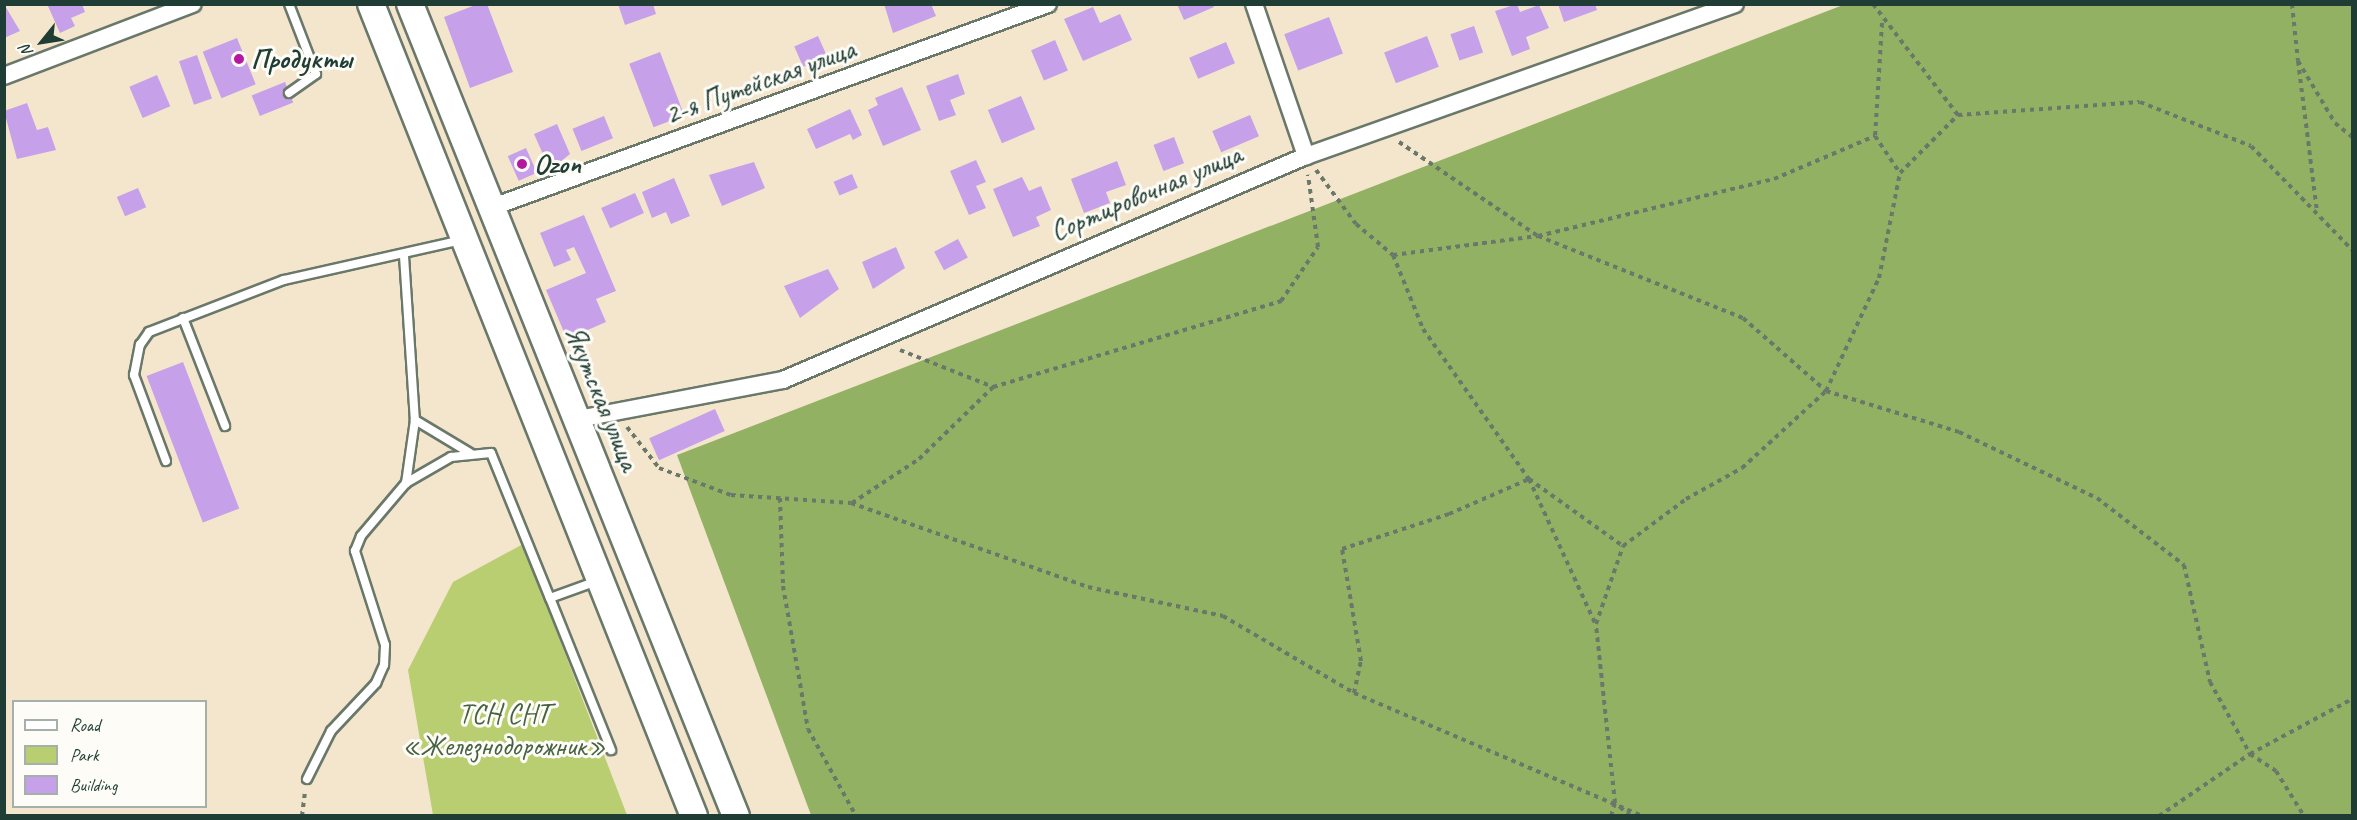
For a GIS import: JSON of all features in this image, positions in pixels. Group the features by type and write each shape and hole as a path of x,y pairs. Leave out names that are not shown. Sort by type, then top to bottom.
{"main road":[{"path":"371,4 694,816"},
{"name":"Якутская улица","path":"410,4 490,208 588,417 736,816"}],"street":[{"path":"4,76 193,4"},
{"name":"2-я Путейская улица","path":"490,208 1048,4"},
{"path":"1254,4 1306,156"},
{"name":"Сортировочная улица","path":"588,417 783,380 894,336 995,286 1306,156 1379,128 1735,4"}],"lane":[{"path":"289,4 316,74 290,93"},
{"path":"166,461 134,375 143,339 183,318 284,280 365,258 404,256 464,239"},
{"path":"404,256 415,420 406,483"},
{"path":"183,318 225,426"},
{"path":"415,420 470,453"},
{"path":"307,779 331,731 376,683 384,665 385,645 356,551 361,536 406,483 451,457 485,451 496,461 611,750"},
{"path":"550,598 600,579"}],"path":[{"path":"1873,4 1882,21 1958,115"},
{"path":"2292,4 2317,214"},
{"path":"1882,21 1875,136 1900,173"},
{"path":"2298,61 2335,123 2352,137"},
{"path":"1596,624 1623,546 1686,499 1742,468 1826,391 1879,278 1900,173 1958,115 2140,102 2251,146 2352,250"},
{"path":"1379,128 1538,236 1743,318 1826,391 1959,432 2097,498 2184,565 2210,682 2250,754 2276,771 2304,816"},
{"path":"1393,255 1538,236 1774,179 1875,136"},
{"path":"1306,156 1356,224 1393,255 1424,329 1528,479 1596,624 1615,803 1611,816"},
{"path":"851,503 919,459 993,387 1281,302 1318,247 1306,156"},
{"path":"894,336 900,350 993,387"},
{"path":"588,417 624,423 659,468 731,495 851,503 1088,587 1223,616 1354,693 1642,816"},
{"path":"1528,479 1623,546"},
{"path":"1354,693 1360,661 1342,549 1449,514 1528,479"},
{"path":"780,498 783,586 808,729 856,816"},
{"path":"2159,816 2250,754 2352,699"},
{"path":"302,816 307,779"},
{"path":"1615,803 1630,816"}],"green space":[{"path":"1843,5 2352,5 2352,815 811,815 677,455"},
{"name":"ТСН СНТ «Железнодорожник»","path":"523,544 627,815 433,815 408,670 453,582"}],"building":[{"path":"4,4 20,31 4,38"},
{"path":"47,4 82,4 85,12 71,18 75,26 60,33"},
{"path":"478,4 487,4 513,72 470,88 444,17"},
{"path":"618,4 653,4 656,14 625,25"},
{"path":"884,4 931,4 936,16 893,33"},
{"path":"1177,4 1213,4 1214,7 1184,20"},
{"path":"1517,4 1520,12 1539,5 1549,28 1526,37 1530,49 1512,56 1495,11"},
{"path":"1558,4 1595,4 1597,10 1564,22"},
{"path":"1093,7 1100,23 1120,14 1132,40 1083,61 1064,19"},
{"path":"1329,17 1343,53 1298,71 1284,34"},
{"path":"1474,26 1483,52 1459,61 1450,34"},
{"path":"818,36 827,56 803,67 794,47"},
{"path":"1427,36 1439,67 1396,83 1384,52"},
{"path":"237,38 256,84 221,98 203,52"},
{"path":"1055,40 1068,70 1044,81 1031,50"},
{"path":"1226,42 1235,63 1198,79 1189,58"},
{"path":"660,52 684,115 654,127 629,64"},
{"path":"197,55 212,98 194,105 179,61"},
{"path":"958,74 965,94 950,100 956,115 939,121 926,86"},
{"path":"157,75 170,106 143,118 129,87"},
{"path":"285,82 293,102 260,116 252,95"},
{"path":"902,87 921,130 883,146 868,110 878,105 875,98"},
{"path":"1021,96 1035,129 1002,143 988,110"},
{"path":"27,103 37,130 48,127 56,150 17,159 4,111"},
{"path":"850,109 862,135 853,140 850,134 816,149 807,129"},
{"path":"1250,115 1259,136 1221,152 1212,131"},
{"path":"604,116 613,138 581,151 572,129"},
{"path":"557,124 570,154 550,170 534,134"},
{"path":"1174,137 1184,163 1163,171 1153,145"},
{"name":"Ozon","path":"526,148 537,173 519,181 508,156"},
{"path":"976,160 986,182 976,186 986,208 969,215 950,171"},
{"path":"1117,161 1126,185 1106,192 1110,203 1084,213 1071,179"},
{"path":"754,162 765,188 722,206 709,175"},
{"path":"852,174 858,188 839,196 834,182"},
{"path":"1022,177 1029,191 1041,186 1051,210 1036,217 1040,226 1013,237 993,189"},
{"path":"674,178 690,216 671,224 666,212 652,218 642,192"},
{"path":"138,188 146,207 125,216 117,197"},
{"path":"635,193 644,213 610,228 601,208"},
{"path":"584,215 616,291 596,299 606,322 567,339 546,290 586,273 574,247 566,250 571,260 554,267 540,233"},
{"path":"958,239 968,258 944,270 934,252"},
{"path":"896,247 905,268 873,289 862,262"},
{"path":"828,269 839,289 800,318 784,286"},
{"path":"183,362 239,509 203,523 147,376"},
{"path":"715,409 725,431 659,460 649,438"}],"place":[{"name":"Продукты","path":"239,59"},
{"name":"Ozon","path":"522,164"}]}
